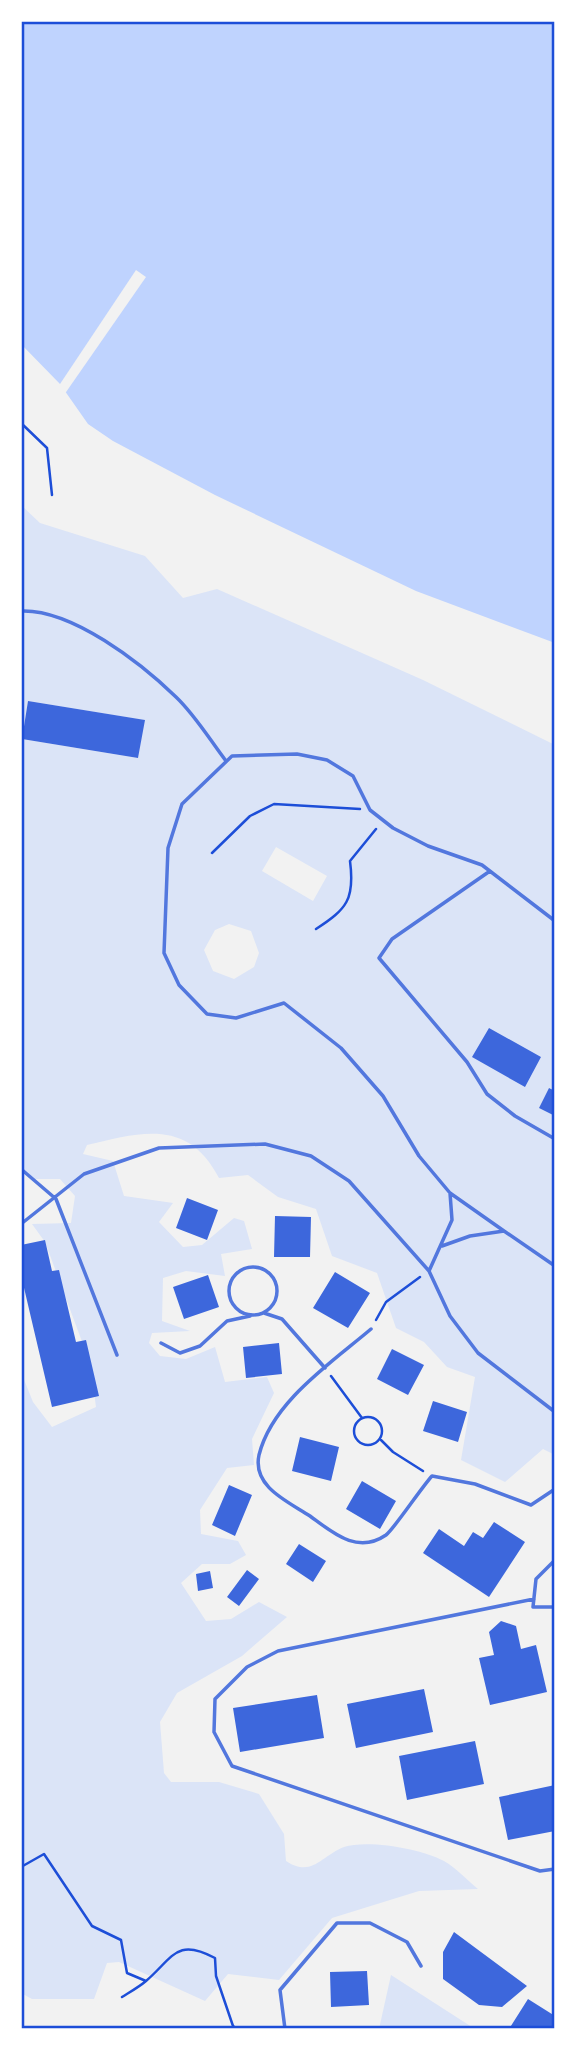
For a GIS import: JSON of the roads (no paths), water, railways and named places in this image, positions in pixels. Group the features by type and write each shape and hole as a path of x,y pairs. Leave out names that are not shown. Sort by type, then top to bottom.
{"lane":[{"path":"21,611 68,621 119,650 177,698 226,761"},
{"path":"555,921 482,865 428,846 393,828 386,819 370,810 353,776 327,760 297,754 232,756 182,804 168,848 164,953 178,985 207,1014 236,1018 284,1003 341,1048 383,1096 419,1156 450,1193 555,1266"},
{"path":"490,871 392,939 379,958 467,1062 487,1094 515,1116 555,1139"},
{"path":"21,1224 85,1174 159,1148 265,1144 311,1156 349,1181 429,1271 450,1316 478,1353 555,1412"},
{"path":"21,1169 56,1199 117,1355"},
{"path":"429,1271 452,1220 450,1193"},
{"path":"442,1246 470,1236 504,1231"},
{"path":"252,1315 240,1311 231,1302 228,1289 232,1277 242,1269 254,1266 267,1270 275,1279 278,1292 274,1304 264,1313"},
{"path":"161,1343 180,1353 200,1346 227,1321 264,1313 282,1320 326,1368"},
{"path":"371,1329 326,1368 268,1428 258,1458 262,1478 279,1499 335,1537 363,1543 387,1535 432,1476 475,1484 531,1506 555,1489"},
{"path":"555,1560 536,1578 533,1607 555,1607"},
{"path":"534,1599 278,1651 247,1667 215,1699 214,1732 232,1766 540,1871 555,1869"},
{"path":"285,2029 281,1990 337,1923 370,1923 407,1942 421,1966"}],"water":[{"path":"21,21 555,21 555,643 416,591 215,495 113,441 88,424 60,384 21,344"}]}
